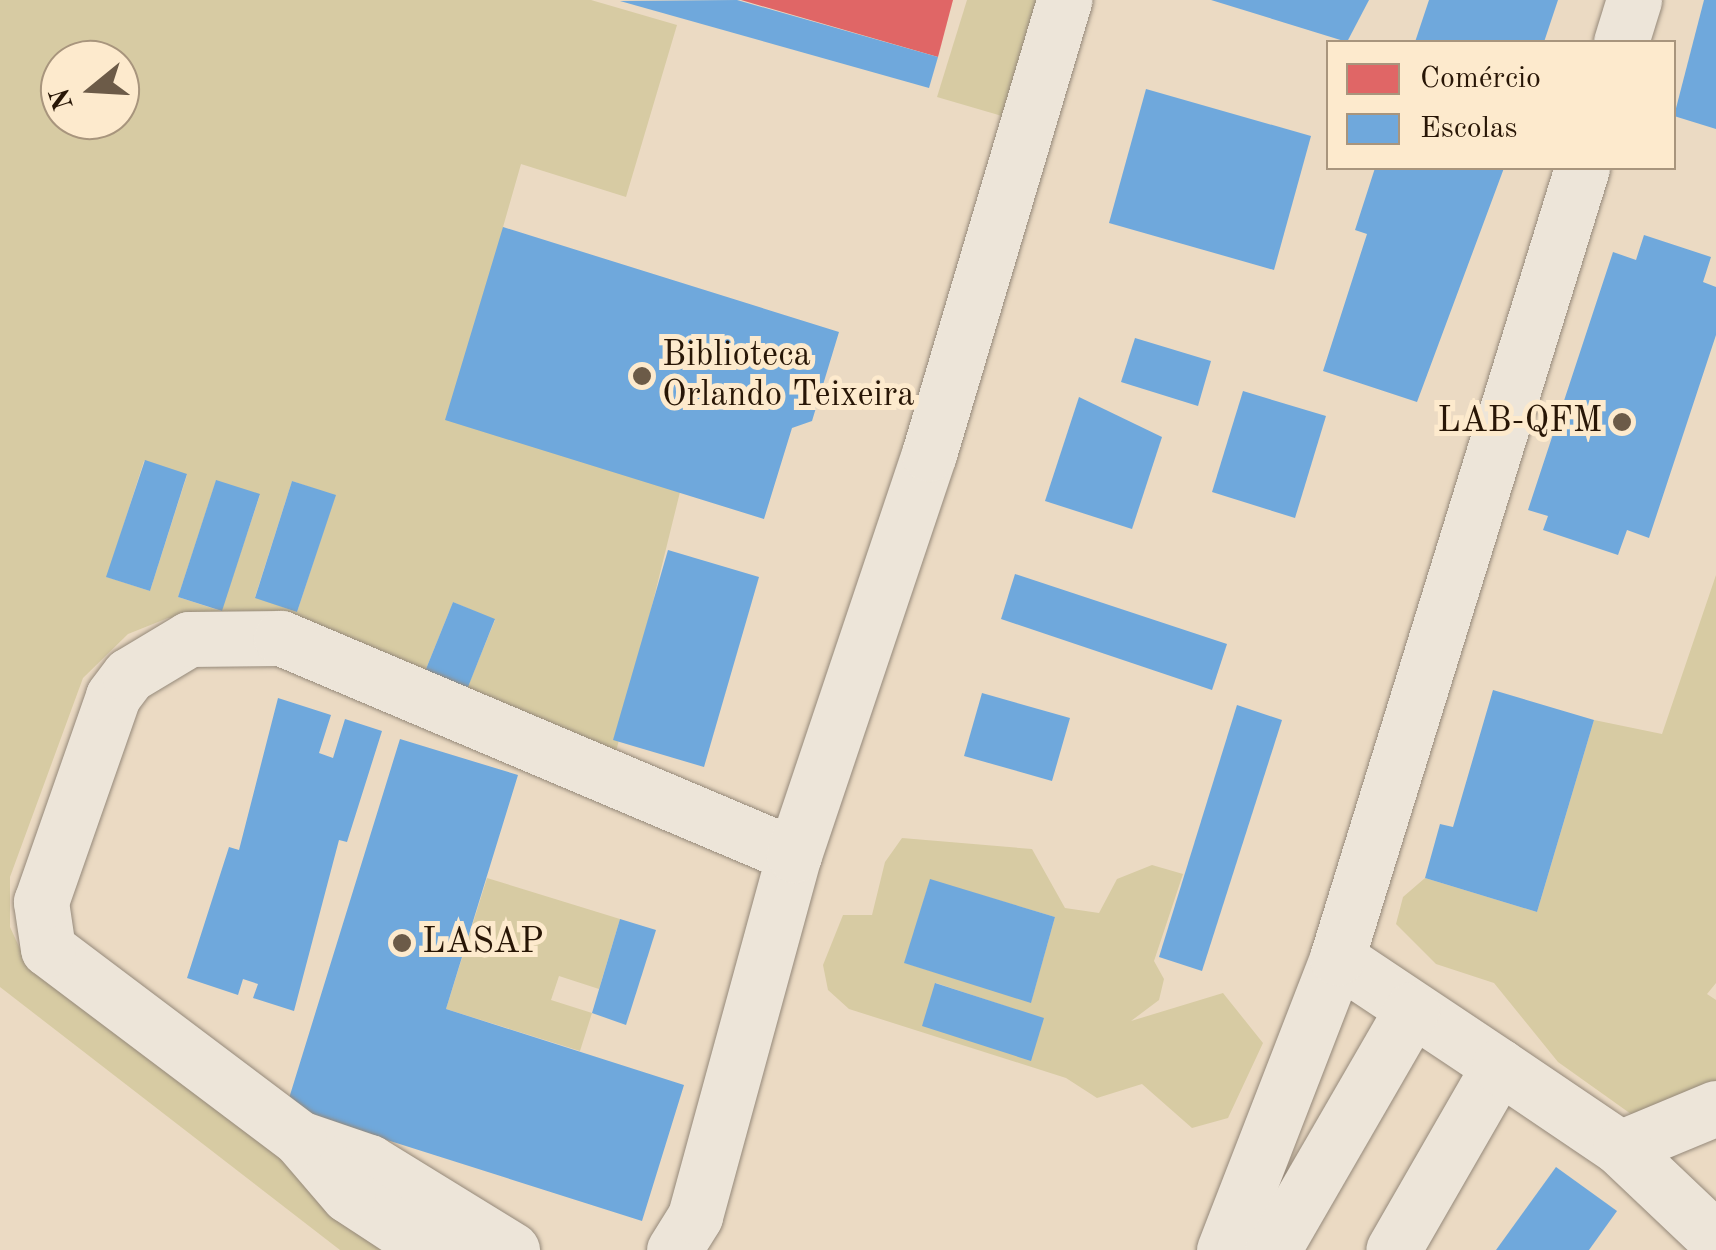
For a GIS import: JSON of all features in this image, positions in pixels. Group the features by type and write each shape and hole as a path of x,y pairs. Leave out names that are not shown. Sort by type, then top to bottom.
{"lane":[{"path":"674,1250 695,1216 794,855 929,454 1064,0"},
{"path":"1622,40 1634,0"},
{"path":"1224,1250 1337,958 1581,170"},
{"path":"432,1250 348,1195 299,1138 57,962 45,941 40,902 113,696 164,648 216,634 281,638 794,855"},
{"path":"1337,958 1620,1148 1716,1238"},
{"path":"1273,1250 1412,1009"},
{"path":"1393,1250 1499,1066"},
{"path":"1620,1148 1716,1108"},
{"path":"299,1138 370,1162 512,1250"}],"shaded area":[{"path":"0,0 591,0 677,25 626,197 521,164 503,227 680,492 614,760 212,615 168,618 128,634 83,678 10,877 10,927 26,962 406,1250 340,1250 0,987","holes":["144,461 187,475 150,591 107,577","216,481 260,495 221,611 178,597","292,481 335,496 297,612 255,597","453,602 495,620 466,691 424,674"]},
{"path":"967,0 1037,0 1002,116 937,97"},
{"path":"1716,575 1716,983 1707,994 1716,1000 1716,1094 1638,1119 1558,1062 1494,983 1436,964 1396,924 1403,897 1425,878 1537,912 1594,720 1662,734"},
{"path":"902,838 1032,849 1065,908 1099,913 1117,879 1152,865 1183,874 1154,961 1164,979 1159,1000 1131,1021 1223,993 1263,1043 1228,1118 1192,1128 1142,1084 1097,1098 1066,1078 849,1009 828,990 823,965 843,915 872,915 885,862","holes":["930,880 1055,917 1031,1002 905,963","936,983 1044,1019 923,1025"]},
{"path":"487,878 620,919 599,989 559,976 551,1000 592,1013 580,1051 446,1009"}],"building: Comércio":[{"path":"741,0 953,0 938,57"}],"building: Escolas":[{"path":"737,0 938,57 929,88 620,1"},
{"path":"1211,0 1369,0 1348,40"},
{"path":"1429,0 1558,0 1545,40 1416,40"},
{"path":"1704,0 1716,0 1716,129 1676,117"},
{"path":"1146,89 1311,136 1274,270 1109,223"},
{"path":"1374,170 1503,170 1417,402 1323,371 1367,234 1355,230"},
{"name":"Biblioteca Orlando Teixeira","path":"503,227 839,332 812,421 792,428 764,519 445,420"},
{"name":"LAB-QFM","path":"1644,235 1711,257 1703,282 1716,287 1716,335 1649,538 1627,530 1618,555 1543,530 1548,516 1528,510 1613,252 1636,260"},
{"path":"1135,338 1211,361 1198,406 1121,382"},
{"path":"1243,391 1326,416 1295,518 1212,492"},
{"path":"1079,397 1162,437 1132,529 1045,501"},
{"path":"145,460 187,474 150,591 106,577"},
{"path":"216,480 260,494 222,611 178,597"},
{"path":"292,481 336,495 297,612 255,598"},
{"path":"668,550 759,577 704,767 613,740"},
{"path":"1015,574 1227,644 1212,690 1001,619"},
{"path":"453,602 495,619 466,692 424,674"},
{"path":"1493,690 1594,720 1537,912 1425,878 1440,824 1453,827"},
{"path":"982,693 1070,718 1052,781 964,756"},
{"path":"278,698 331,715 319,753 333,758 345,719 382,731 347,842 339,840 294,1011 253,998 258,984 243,979 238,995 187,978 229,847 239,850"},
{"path":"1237,705 1282,720 1202,971 1159,957"},
{"name":"LASAP","path":"400,739 518,775 446,1009 684,1085 642,1221 286,1108"},
{"path":"930,879 1055,917 1031,1003 904,963"},
{"path":"620,919 656,930 626,1025 592,1013"},
{"path":"935,983 1044,1018 1031,1061 922,1026"},
{"path":"1556,1167 1617,1211 1589,1250 1496,1250"}],"place":[{"name":"Biblioteca Orlando Teixeira","path":"642,376"},
{"name":"LAB-QFM","path":"1622,422"},
{"name":"LASAP","path":"402,943"}]}
